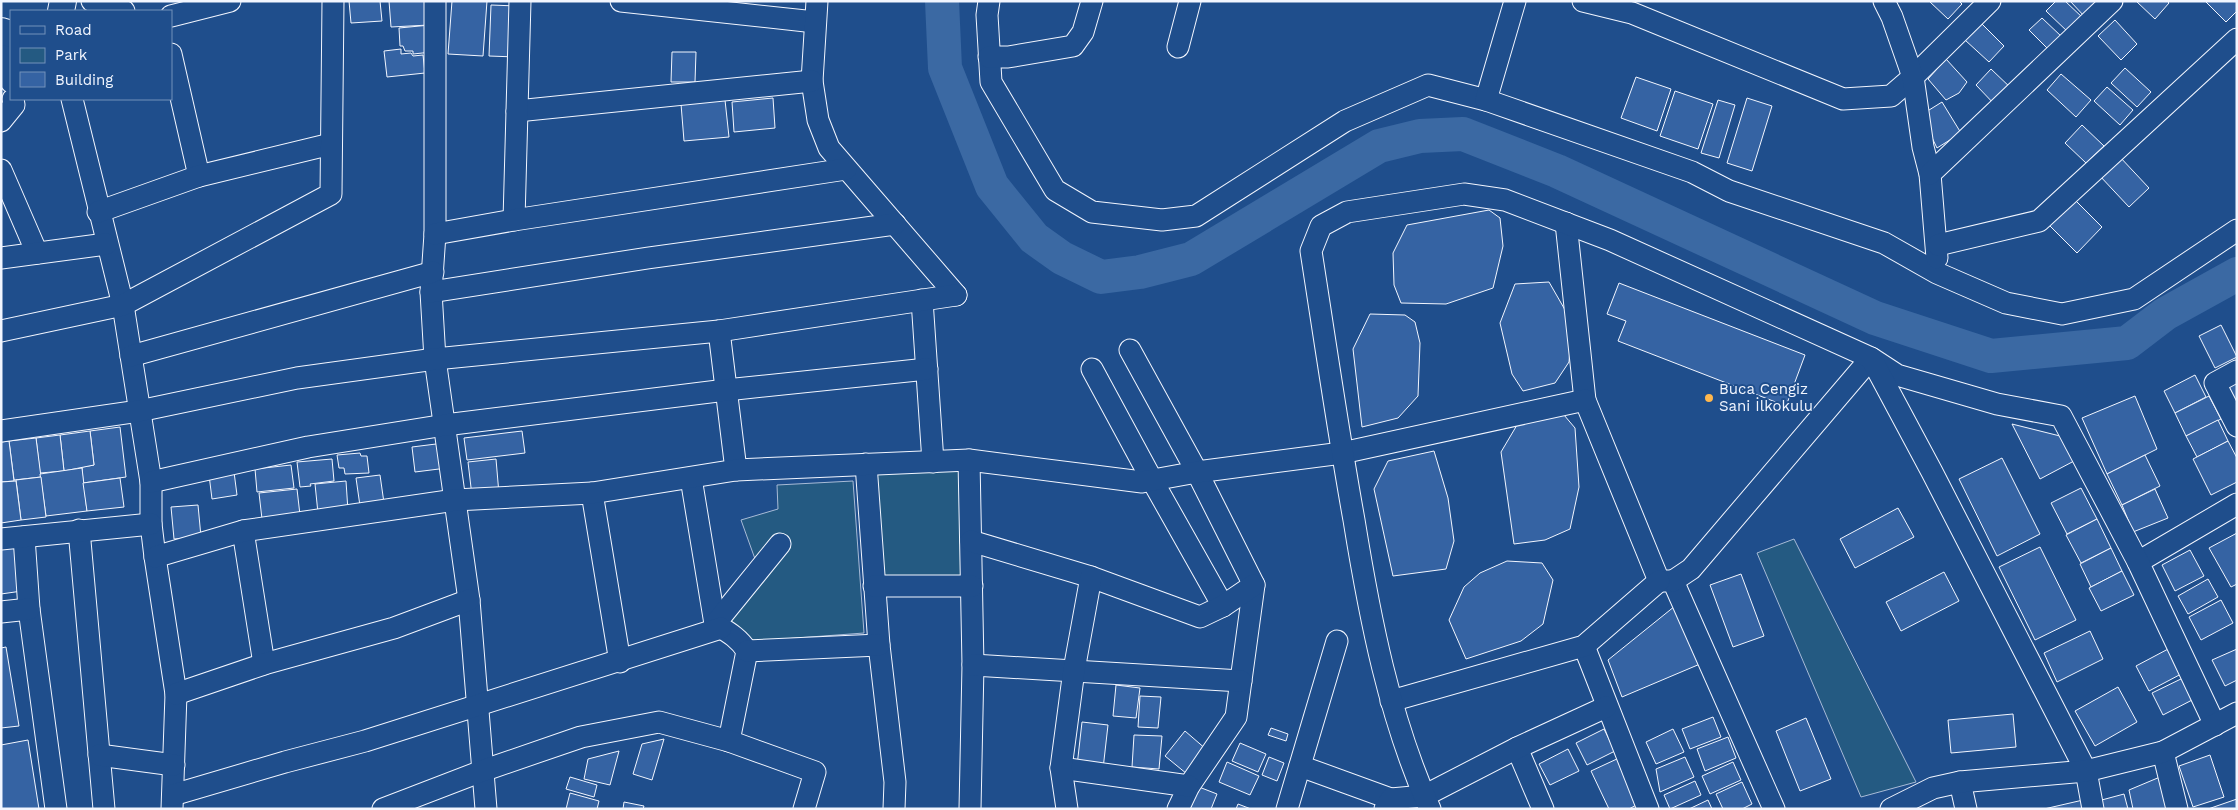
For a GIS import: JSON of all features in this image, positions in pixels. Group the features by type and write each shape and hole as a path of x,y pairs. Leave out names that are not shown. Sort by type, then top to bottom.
{"street":[{"path":"92,1 121,10"},
{"path":"172,11 230,1"},
{"path":"1,331 123,305 331,194 333,1"},
{"path":"435,1 435,234 432,282 435,360 469,600 486,809"},
{"path":"514,220 520,1"},
{"path":"621,1 816,22"},
{"path":"1,431 139,410 298,378 435,360 719,331 956,295 829,148 818,120 812,80 817,1"},
{"path":"989,1 987,15 991,82 1055,190 1092,212 1162,220 1196,216 1345,121 1428,84 1486,100 1692,172 1729,191 1884,243 1937,274 2006,303 2062,314 2134,299 2237,230"},
{"path":"990,57 1008,57 1073,46 1084,32 1092,1"},
{"path":"1178,47 1190,1"},
{"path":"1486,100 1515,1"},
{"path":"1583,1 1632,14 1843,99 1891,96 1913,77 1990,1"},
{"path":"1884,1 1892,17 1913,77 1923,147 1930,174 1938,245 1937,274"},
{"path":"1930,174 2112,1"},
{"path":"6,33 10,72"},
{"path":"1938,245 2039,221 2236,42"},
{"path":"172,58 199,176"},
{"path":"517,111 812,80"},
{"path":"1,121 14,105 13,100"},
{"path":"72,100 98,212 123,305 150,482 151,524 155,557 176,694 173,802 284,762 365,742 620,662 718,626 780,544"},
{"path":"98,212 199,176 331,144"},
{"path":"435,234 846,169"},
{"path":"1,170 37,253"},
{"path":"1427,802 1391,701 1371,624 1311,251 1321,226 1347,212 1464,194 1505,200 1618,244 1871,358 1898,375 1997,404 2061,416 2138,562 2215,725"},
{"path":"1566,223 1585,400 1666,581 1774,809"},
{"path":"131,356 432,282 648,258 895,224"},
{"path":"1,258 106,244"},
{"path":"922,300 933,462"},
{"path":"719,331 736,470"},
{"path":"1130,350 1197,472 1254,585 1236,717 1189,786 1178,809"},
{"path":"1391,701 1584,646 1666,581 1691,569 1871,358"},
{"path":"1871,358 2086,771 2093,809"},
{"path":"150,482 308,447 445,425 726,390 927,369"},
{"path":"1092,369 1223,606"},
{"path":"2237,371 2215,384 2237,426"},
{"path":"155,557 243,531 455,500 592,493 736,470 969,460 1142,482 1197,472 1342,453 1585,400"},
{"path":"969,460 973,665 970,809"},
{"path":"866,464 879,645 895,782 894,809"},
{"path":"691,478 718,626 742,642 747,651 729,740"},
{"path":"592,493 620,662"},
{"path":"2138,562 2237,504"},
{"path":"1,539 151,524"},
{"path":"79,530 104,809"},
{"path":"243,531 264,664"},
{"path":"24,536 28,609 56,809"},
{"path":"971,541 1090,577 1200,617 1223,606 1254,585"},
{"path":"1067,809 1061,768 1074,670 1090,577"},
{"path":"874,586 972,586"},
{"path":"176,694 264,664 394,628 469,600"},
{"path":"1,612 28,609"},
{"path":"1287,809 1337,641"},
{"path":"747,651 879,645"},
{"path":"1584,646 1606,707 1648,809"},
{"path":"973,665 1241,681"},
{"path":"1300,766 1388,804 1427,802 1518,748 1606,707"},
{"path":"1891,809 1933,788 1960,782 2086,771 2162,752 2237,713"},
{"path":"383,809 482,771 581,737 659,722 729,740 815,772 804,809"},
{"path":"1518,748 1543,809"},
{"path":"2162,752 2177,809"},
{"path":"99,755 174,765"},
{"path":"1061,768 1189,786"},
{"path":"1960,782 1966,809"}],"green space":[{"path":"969,460 972,586 874,586 866,464"},
{"path":"853,481 864,633 742,642 715,624 759,570 741,520 778,509 777,485"},
{"path":"1794,539 1916,782 1861,797 1757,553"}],"building":[{"path":"349,1 380,1 382,21 351,23"},
{"path":"389,1 428,1 429,25 391,27"},
{"path":"452,1 487,1 483,56 448,54"},
{"path":"1929,1 1959,1 1962,4 1948,19"},
{"path":"2056,1 2065,1 2083,18 2069,33 2046,11"},
{"path":"2070,1 2099,1 2085,17"},
{"path":"2136,1 2167,1 2169,3 2155,19"},
{"path":"2205,1 2237,1 2237,11 2226,22"},
{"path":"491,5 517,6 516,57 489,56"},
{"path":"2042,18 2062,37 2049,50 2029,30"},
{"path":"2115,20 2137,44 2121,60 2098,36"},
{"path":"1981,23 2004,46 1989,62 1965,40"},
{"path":"430,25 432,52 413,54 413,51 405,51 403,46 400,46 399,28"},
{"path":"401,49 401,54 423,55 425,73 387,77 384,51"},
{"path":"672,52 696,52 695,82 671,82"},
{"path":"1946,59 1967,82 1959,93 1946,100 1928,79"},
{"path":"2125,68 2151,92 2137,107 2111,83"},
{"path":"1991,69 2013,90 1997,107 1976,85"},
{"path":"2061,74 2091,100 2076,117 2047,90"},
{"path":"1636,77 1671,89 1657,131 1621,118"},
{"path":"2107,87 2133,110 2120,125 2094,101"},
{"path":"1675,91 1713,104 1698,149 1660,136"},
{"path":"773,98 775,128 734,132 732,102"},
{"path":"1747,98 1772,106 1752,171 1727,163"},
{"path":"725,100 729,137 684,141 681,104"},
{"path":"1718,100 1735,105 1719,158 1701,153"},
{"path":"1942,102 1961,133 1937,148 1921,115"},
{"path":"2082,125 2104,146 2086,163 2065,143"},
{"path":"2119,156 2149,188 2129,207 2099,175"},
{"path":"2074,199 2102,227 2077,253 2049,225"},
{"path":"1489,210 1500,218 1503,246 1493,288 1446,304 1401,303 1394,285 1393,253 1407,225"},
{"path":"1549,282 1572,322 1569,362 1555,383 1523,391 1512,374 1500,323 1515,284"},
{"name":"Buca Cengiz Sani İlkokulu","path":"1619,283 1805,355 1786,406 1618,341 1626,321 1607,314"},
{"path":"1370,314 1405,315 1415,322 1420,343 1418,396 1398,418 1362,427 1353,349"},
{"path":"2221,325 2237,357 2215,368 2199,336"},
{"path":"2195,375 2206,397 2175,413 2164,391"},
{"path":"2237,379 2237,408 2225,385"},
{"path":"2135,396 2157,449 2107,474 2082,418"},
{"path":"2209,396 2221,419 2186,436 2175,413"},
{"path":"1564,415 1575,428 1579,487 1570,529 1545,540 1514,544 1501,452 1517,425"},
{"path":"2218,420 2228,441 2197,457 2186,436"},
{"path":"2012,424 2064,437 2074,461 2040,479"},
{"path":"120,427 126,477 83,483 82,467 94,465 90,431"},
{"path":"90,431 94,465 64,471 60,435"},
{"path":"522,431 525,453 467,460 464,438"},
{"path":"60,435 64,471 40,473 36,438"},
{"path":"36,438 41,477 14,480 9,441"},
{"path":"9,441 14,481 1,482 1,442"},
{"path":"2228,441 2237,458 2237,482 2211,495 2193,459"},
{"path":"444,443 447,468 415,472 412,447"},
{"path":"1434,451 1448,498 1454,541 1446,569 1393,576 1374,489 1388,461"},
{"path":"360,453 361,456 367,456 369,473 345,474 344,468 339,468 337,455"},
{"path":"2145,455 2160,486 2122,505 2107,474"},
{"path":"2002,458 2040,534 1997,556 1959,479"},
{"path":"332,459 334,481 300,487 297,462"},
{"path":"496,459 499,494 472,496 468,462"},
{"path":"291,465 294,488 257,492 255,469"},
{"path":"82,468 87,511 46,516 40,474"},
{"path":"234,472 237,495 212,499 209,475"},
{"path":"380,475 384,503 360,506 356,478"},
{"path":"41,477 46,517 21,520 16,480"},
{"path":"120,478 124,507 87,511 83,483"},
{"path":"16,481 21,520 1,523 1,482"},
{"path":"346,481 348,511 318,513 315,484"},
{"path":"2081,488 2097,519 2067,534 2051,503"},
{"path":"297,489 300,515 262,519 259,493"},
{"path":"2155,489 2168,518 2133,532 2122,505"},
{"path":"198,505 201,537 174,539 171,507"},
{"path":"1898,508 1914,537 1855,568 1840,539"},
{"path":"2097,519 2111,548 2081,563 2066,535"},
{"path":"2237,533 2237,584 2231,587 2209,548"},
{"path":"17,545 22,591 1,594 1,547"},
{"path":"2040,547 2076,620 2035,640 1999,567"},
{"path":"2111,548 2122,571 2091,587 2080,564"},
{"path":"2190,550 2204,576 2175,591 2162,565"},
{"path":"1507,561 1542,563 1553,580 1543,624 1521,641 1466,659 1449,620 1464,587 1480,573"},
{"path":"2122,571 2134,595 2101,611 2089,588"},
{"path":"1944,572 1959,601 1901,631 1886,602"},
{"path":"1741,574 1764,636 1733,647 1710,585"},
{"path":"2208,579 2218,597 2188,614 2178,596"},
{"path":"2221,600 2233,623 2201,640 2189,617"},
{"path":"1675,606 1700,664 1622,697 1608,660"},
{"path":"2090,631 2103,659 2057,682 2044,653"},
{"path":"6,647 19,726 1,728 1,648"},
{"path":"2170,648 2183,673 2149,691 2136,666"},
{"path":"2237,649 2237,680 2225,686 2212,660"},
{"path":"2185,677 2196,698 2163,715 2152,693"},
{"path":"1116,685 1140,688 1136,718 1113,716"},
{"path":"2118,687 2137,722 2095,746 2075,711"},
{"path":"1140,696 1161,697 1158,728 1138,727"},
{"path":"2013,714 2016,747 1951,753 1948,720"},
{"path":"1713,717 1721,737 1690,749 1682,729"},
{"path":"1806,718 1831,779 1800,791 1776,731"},
{"path":"1082,722 1108,725 1103,769 1077,766"},
{"path":"1271,728 1288,734 1286,741 1268,735"},
{"path":"1604,729 1615,751 1587,765 1576,743"},
{"path":"1673,729 1684,752 1656,764 1646,742"},
{"path":"1185,731 1207,750 1187,774 1165,756"},
{"path":"1134,735 1162,736 1159,769 1132,767"},
{"path":"1728,737 1736,758 1705,771 1697,749"},
{"path":"664,739 652,780 633,774 642,744"},
{"path":"28,740 39,809 1,809 1,745"},
{"path":"1240,743 1266,754 1258,772 1232,761"},
{"path":"1568,749 1579,771 1550,785 1539,764"},
{"path":"619,751 610,785 584,779 588,759"},
{"path":"2210,755 2224,797 2193,807 2179,766"},
{"path":"1269,757 1284,763 1277,781 1262,775"},
{"path":"1685,757 1694,777 1660,792 1656,769"},
{"path":"1619,758 1640,803 1629,809 1609,809 1591,771"},
{"path":"1227,762 1259,776 1250,795 1219,782"},
{"path":"1733,762 1741,780 1710,794 1702,776"},
{"path":"570,777 597,785 594,797 566,789"},
{"path":"2160,777 2167,809 2133,809 2129,790"},
{"path":"1695,781 1701,795 1670,809 1664,795"},
{"path":"1742,782 1752,804 1742,809 1723,809 1716,794"},
{"path":"1199,787 1217,794 1211,809 1190,809"},
{"path":"570,793 599,801 597,809 566,809"},
{"path":"2124,794 2128,809 2100,809 2098,801"},
{"path":"2237,799 2237,809 2208,809"},
{"path":"1708,800 1712,809 1689,809"},
{"path":"2083,800 2085,809 2044,809"},
{"path":"624,802 644,806 643,809 623,809"},
{"path":"1238,804 1251,809 1236,809"}],"waterway":[{"path":"942,1 945,68 992,186 1034,238 1062,258 1101,277 1140,272 1191,259 1379,146 1420,136 1463,134 1557,171 1875,318 1991,356 2127,343 2165,314 2237,274"}],"place":[{"name":"Buca Cengiz Sani İlkokulu","path":"1709,398"}]}
